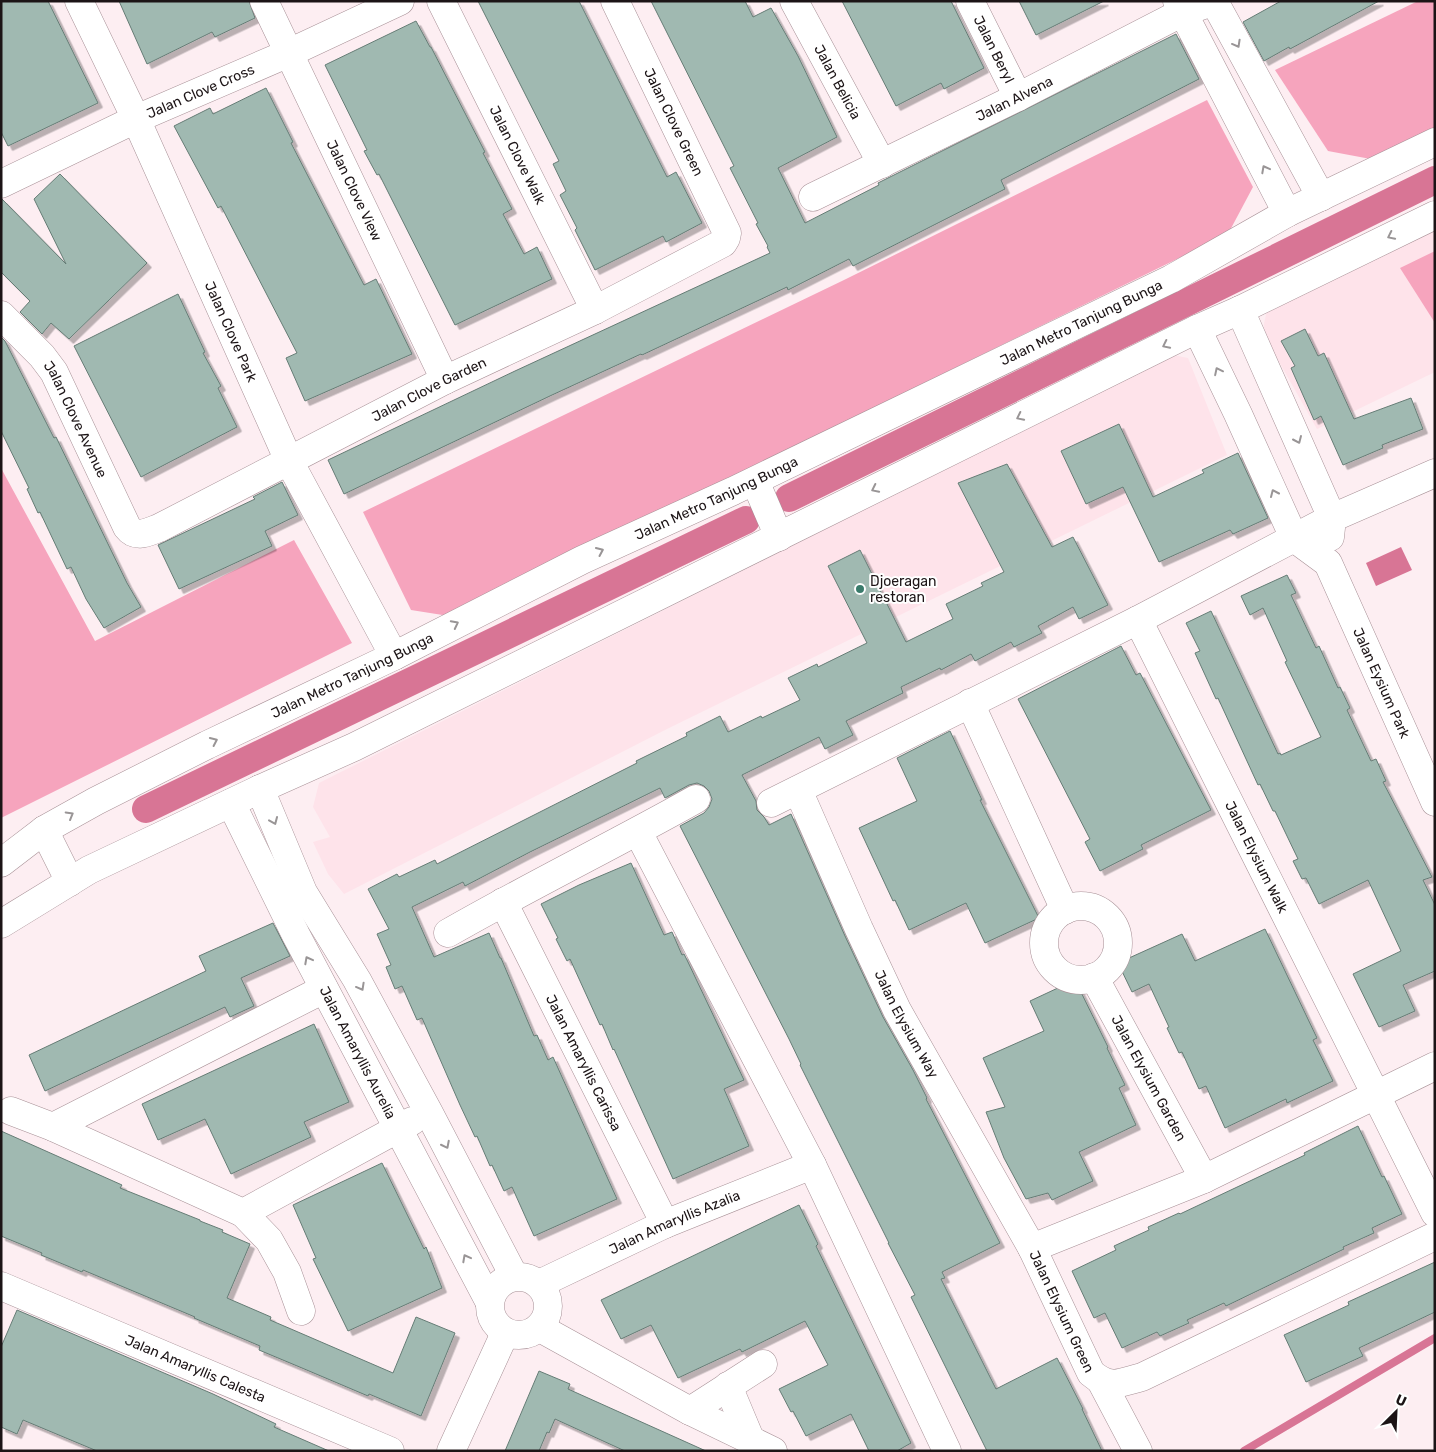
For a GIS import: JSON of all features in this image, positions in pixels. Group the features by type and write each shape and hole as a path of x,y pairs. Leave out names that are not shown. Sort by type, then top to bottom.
{"street":[{"name":"Jalan Clove Park","path":"79,1 136,119 289,461 394,656"},
{"name":"Jalan Clove View","path":"264,1 445,380"},
{"name":"Jalan Clove Cross","path":"1,184 136,119 289,54 400,1"},
{"name":"Jalan Clove Walk","path":"441,1 594,310"},
{"name":"Jalan Clove Green","path":"615,1 727,233 723,243"},
{"name":"Jalan Belicia","path":"794,1 882,164"},
{"name":"Jalan Beryl","path":"970,1 1018,97"},
{"name":"Jalan Alvena","path":"814,197 1018,97 1180,7 1214,1"},
{"path":"1214,1 1321,197"},
{"path":"1180,7 1288,212"},
{"name":"Jalan Metro Tanjung Bunga","path":"1,863 44,830 96,800 207,744 394,656 582,560 755,481 1171,279 1288,212 1435,142"},
{"path":"1,924 89,870 260,789 354,748 1197,329 1435,215"},
{"name":"Jalan Clove Garden","path":"134,533 145,534 159,528 445,380 594,310 723,243"},
{"path":"1240,310 1332,518 1328,563"},
{"name":"Jalan Clove Avenue","path":"1,315 42,356 54,372 127,527 134,533"},
{"path":"1197,329 1294,538 1328,563"},
{"path":"771,803 1138,620 1332,518 1435,473"},
{"path":"755,481 779,537"},
{"name":"Jalan Eysium Park","path":"1328,563 1435,802"},
{"name":"Jalan Elysium Walk","path":"1138,620 1377,1094"},
{"path":"970,703 1065,910"},
{"name":"Jalan Amaryllis Aurelia","path":"260,789 290,894 324,989 489,1301"},
{"name":"Jalan Elysium Way","path":"798,790 897,1010 1032,1248"},
{"path":"448,933 503,902 638,832 696,798"},
{"name":"Jalan Amaryllis Aurelia","path":"230,803 290,894 335,946 357,980 429,1113 526,1280"},
{"path":"44,830 70,882"},
{"path":"638,832 812,1165 947,1451"},
{"name":"Jalan Amaryllis Carissa","path":"503,902 665,1224"},
{"path":"1076,906 1088,907 1099,911 1108,918 1115,928 1117,952 1105,972 1082,980 1070,978 1058,972 1050,963 1045,952 1044,939 1047,927 1054,917 1065,910 1076,906"},
{"name":"Jalan Elysium Garden","path":"1094,977 1204,1179"},
{"path":"52,1127 324,989"},
{"name":"Jalan Elysium Green","path":"1435,1066 1204,1179 1032,1248 1091,1373 1101,1381 1113,1384 1142,1377 1435,1236"},
{"path":"1377,1094 1435,1213"},
{"path":"11,1111 52,1127 243,1213 269,1240 287,1272 301,1312"},
{"path":"243,1213 429,1113"},
{"name":"Jalan Amaryllis Azalia","path":"526,1280 812,1165"},
{"path":"526,1280 548,1297 548,1314 540,1328 523,1336 505,1332 492,1320 489,1301 497,1285 526,1280"},
{"name":"Jalan Amaryllis Calesta","path":"1,1286 390,1451"},
{"path":"540,1328 690,1411 762,1446"},
{"path":"451,1451 505,1332"},
{"path":"690,1411 764,1364"},
{"path":"1101,1381 1138,1451"},
{"path":"728,1386 762,1446"}],"shaded area":[{"path":"1418,1 1435,1 1435,131 1376,160 1328,151 1275,70"},
{"path":"1207,100 1253,187 1228,234 449,616 411,610 363,512 844,280"},
{"path":"1435,230 1435,372 1317,429 1264,335 1267,310"},
{"path":"1435,251 1435,323 1400,268"},
{"path":"1173,355 1188,358 1227,455 667,729 344,894 328,874 313,842 330,837 313,807 319,783"},
{"path":"1,468 95,641 294,540 352,643 1,818"},
{"path":"1401,547 1412,570 1376,586 1366,563"}],"building":[{"path":"1,1 48,1 98,103 8,146 1,132"},
{"path":"119,1 249,1 255,18 215,37 212,32 147,64"},
{"path":"478,1 579,1 667,177 676,172 702,223 666,242 663,236 595,270 560,195 566,191 553,164 559,161"},
{"path":"651,1 745,1 753,17 771,8 798,56 837,137 778,168 805,223 879,185 878,183 1176,34 1199,79 1001,180 1005,189 853,266 849,259 788,290 787,287 641,354 344,494 328,460 770,253 756,224 758,223 730,168 734,166"},
{"path":"842,1 951,1 984,68 944,89 941,83 896,106"},
{"path":"1019,1 1104,1 1036,35"},
{"path":"1281,1 1379,1 1264,61 1243,22"},
{"path":"416,21 485,152 483,153 512,209 503,214 524,254 537,247 552,279 455,325 379,174 377,175 364,151 367,150 325,65"},
{"path":"266,88 293,142 291,143 364,285 376,279 412,354 305,401 286,358 297,353 221,206 218,208 174,126 210,108 213,114"},
{"path":"60,174 147,263 69,339 51,323 42,334 20,312 30,301 1,272 2,199 66,264 34,199"},
{"path":"178,294 205,352 203,353 221,386 218,388 237,427 141,477 74,346"},
{"path":"1305,329 1318,356 1324,353 1354,419 1411,398 1423,429 1382,445 1383,448 1343,465 1321,416 1314,420 1291,368 1295,366 1281,341"},
{"path":"1,337 5,341 54,438 56,437 127,583 141,607 104,628 86,599 71,567 67,569 40,512 38,513 27,489 29,488 1,431"},
{"path":"1119,424 1153,497 1204,473 1202,470 1238,453 1268,518 1233,534 1230,530 1159,562 1123,487 1086,504 1061,451"},
{"path":"1007,464 1052,547 1073,537 1108,605 1079,619 1073,607 1038,626 1042,633 1014,647 1011,642 975,661 971,654 941,670 940,668 901,687 903,693 846,721 853,735 825,749 819,737 742,775 756,801 757,810 769,825 791,814 883,1017 913,1070 1000,1243 942,1272 945,1278 941,1279 996,1389 1057,1358 1102,1451 987,1451 911,1297 915,1295 800,1065 789,1039 680,826 704,813 709,807 712,799 709,791 704,786 697,783 689,785 665,798 660,788 465,886 463,882 412,907 434,957 489,933 534,1036 537,1035 548,1060 553,1057 617,1199 534,1236 512,1187 504,1191 492,1165 490,1166 477,1136 475,1137 422,1018 417,1020 402,986 395,989 386,967 391,965 377,934 389,929 368,889 397,874 399,877 435,860 437,864 637,763 636,761 687,736 686,733 720,716 728,732 800,700 788,678 817,664 818,667 867,643 828,566 860,550 906,642 953,619 946,604 983,586 981,583 1004,572 958,483"},
{"path":"282,482 298,515 265,531 272,546 179,589 158,545 255,499 253,497"},
{"path":"1287,575 1296,593 1291,595 1316,648 1319,646 1338,688 1340,687 1350,708 1347,710 1371,761 1376,759 1386,781 1383,782 1432,877 1423,880 1435,905 1435,971 1403,985 1415,1011 1379,1027 1353,974 1401,951 1368,880 1319,904 1306,878 1302,879 1293,861 1298,859 1275,811 1273,811 1260,784 1258,785 1218,698 1216,699 1195,653 1200,651 1186,623 1211,611 1278,754 1280,753 1281,755 1321,737 1285,662 1287,661 1263,608 1250,615 1241,596"},
{"path":"1121,646 1136,675 1140,673 1211,810 1141,845 1143,849 1100,871 1085,842 1090,839 1018,699"},
{"path":"950,731 982,800 980,800 1039,918 985,943 966,903 909,930 895,900 893,901 859,828 917,801 897,758"},
{"path":"631,863 664,935 672,932 682,955 684,954 744,1080 724,1089 749,1146 673,1179 602,1024 600,1025 570,959 567,961 541,904 579,885"},
{"path":"273,923 290,956 241,978 254,1006 230,1017 225,1007 45,1091 29,1055 206,971 199,956"},
{"path":"1265,929 1317,1038 1313,1040 1333,1081 1287,1103 1286,1099 1225,1128 1206,1086 1199,1089 1182,1052 1179,1053 1149,984 1132,992 1118,963 1182,934 1195,961"},
{"path":"1075,980 1125,1085 1119,1088 1136,1125 1079,1152 1093,1181 1052,1200 1048,1193 1026,1199 1004,1158 986,1112 1005,1107 983,1058 1044,1031 1030,1001"},
{"path":"314,1024 349,1102 304,1122 311,1137 231,1174 205,1119 158,1140 142,1104"},
{"path":"1358,1126 1402,1214 1372,1228 1374,1233 1343,1247 1344,1249 1226,1306 1224,1303 1187,1320 1189,1323 1160,1336 1157,1332 1122,1348 1105,1313 1094,1318 1072,1271 1116,1250 1114,1246 1149,1230 1148,1227 1180,1214 1305,1155 1304,1153"},
{"path":"1,1131 122,1185 120,1188 200,1220 250,1244 227,1298 271,1317 270,1320 393,1373 416,1317 455,1333 421,1416 259,1350 260,1346 195,1317 83,1270 82,1272 41,1255 42,1253 1,1236"},
{"path":"382,1163 424,1249 426,1247 442,1288 348,1331 313,1259 316,1258 293,1205"},
{"path":"799,1205 818,1244 816,1246 911,1443 897,1451 869,1451 851,1414 806,1436 779,1389 828,1365 805,1321 742,1352 740,1349 678,1378 651,1325 621,1339 601,1300"},
{"path":"1435,1262 1435,1312 1359,1348 1363,1356 1306,1382 1284,1335 1349,1305 1348,1302"},
{"path":"17,1310 213,1394 276,1424 274,1427 329,1451 97,1451 23,1420 17,1434 1,1427 1,1347"},
{"path":"539,1371 570,1384 568,1389 706,1451 625,1451 555,1419 539,1451 505,1451"}],"waterway":[{"path":"789,498 1435,180"},
{"path":"146,809 746,520"},
{"path":"1244,1451 1435,1338"}],"place":[{"name":"Djoeragan restoran","path":"860,589"}]}
